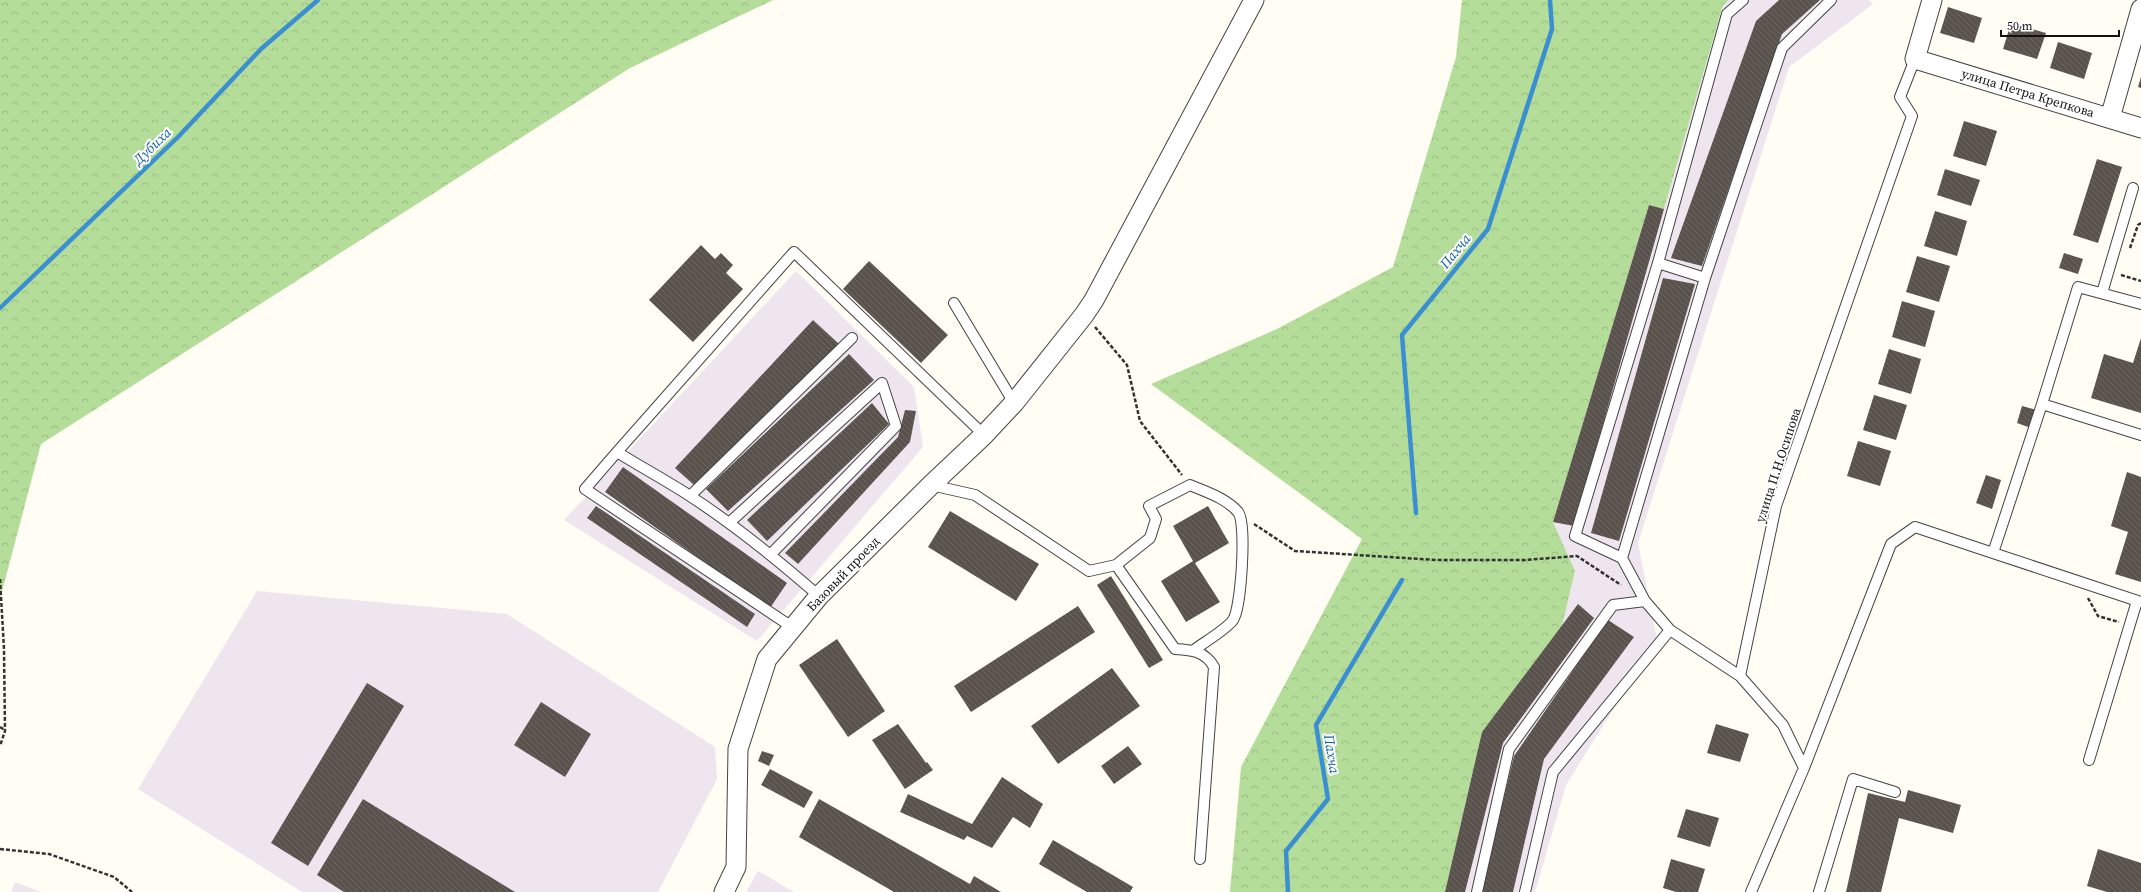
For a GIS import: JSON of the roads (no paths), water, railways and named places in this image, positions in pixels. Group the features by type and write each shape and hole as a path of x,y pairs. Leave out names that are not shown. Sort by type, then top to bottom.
{"street":[{"name":"Базовый проезд","path":"724,892 736,867 738,749 767,659 819,596 931,485 984,436 1014,403 1084,315 1094,300 1254,0"},
{"path":"1915,59 1932,0"},
{"path":"2110,118 2141,10"},
{"name":"улица Петра Крепкова","path":"1915,59 2141,128"}],"lane":[{"path":"1743,0 1727,14 1658,263 1575,536 1622,558 1645,601 1670,630 1740,676 1783,724 1804,768"},
{"path":"1622,558 1705,278 1782,48 1830,0"},
{"name":"улица П.Н.Осипова","path":"1740,676 1776,506 1912,116 1900,97 1915,59"},
{"path":"2102,293 2133,188"},
{"path":"792,627 585,489 794,252 984,436"},
{"path":"1658,263 1705,278"},
{"path":"1993,553 2042,404 2078,287 2141,304"},
{"path":"954,303 1014,403"},
{"path":"690,496 852,338"},
{"path":"729,523 882,383 896,426 771,554"},
{"path":"2042,404 2141,435"},
{"path":"617,452 690,496 729,523 771,554 819,596"},
{"path":"931,485 975,495 1089,571 1116,565 1150,538 1156,519 1149,506 1190,485 1225,501 1239,513 1243,533 1240,591 1233,620 1194,650"},
{"path":"1751,892 1804,768 1891,544 1915,527 2087,586 2139,602 2128,625 2089,760"},
{"path":"1116,565 1175,649 1194,650 1208,657 1214,667 1200,859"},
{"path":"1477,892 1509,749 1612,605 1645,601"},
{"path":"1525,892 1553,772 1670,630"},
{"path":"1819,892 1853,779 1895,792"}],"waterway":[{"name":"Дубиха","path":"0,308 178,137 261,49 318,0"},
{"name":"Пахча","path":"1416,513 1402,335 1488,229 1552,29 1550,0"},
{"name":"Пахча","path":"1288,892 1286,851 1328,799 1316,725 1402,580"}]}
